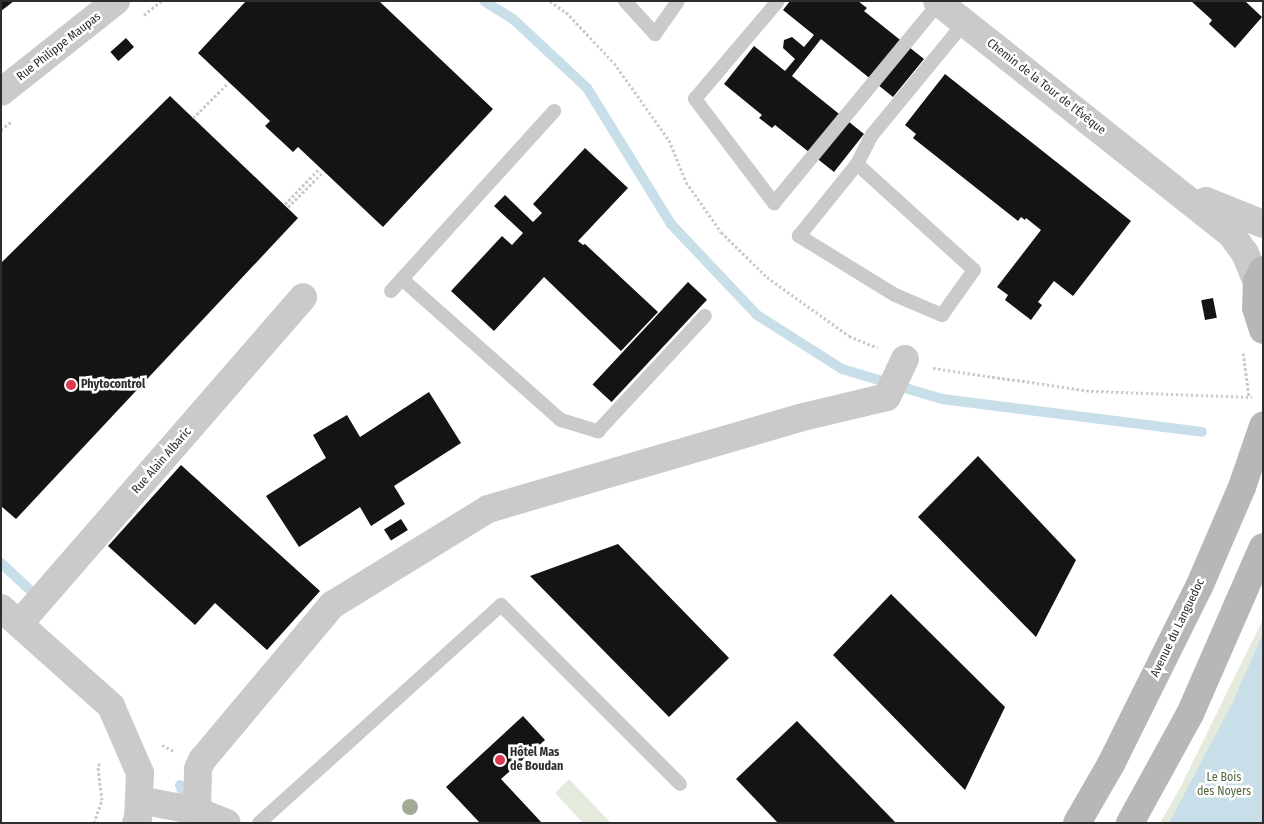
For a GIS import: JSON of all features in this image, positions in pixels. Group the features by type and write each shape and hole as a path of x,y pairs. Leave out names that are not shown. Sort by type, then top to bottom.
{"street":[{"name":"Rue Philippe Maupas","path":"1,92 116,1"},
{"name":"Chemin de la Tour de l'Évêque","path":"938,2 1231,234 1260,276"},
{"name":"Chemin de la Tour de l'Évêque","path":"1154,173 1213,205 1263,224"},
{"path":"1260,276 1256,308 1263,330"},
{"name":"Rue Alain Albaric","path":"10,616 303,297"},
{"path":"197,810 198,769 202,760 332,605 488,509 799,418 886,397 905,359"},
{"name":"Avenue du Languedoc","path":"1077,823 1112,764 1199,587 1242,487 1254,416"},
{"path":"1130,823 1190,714 1263,547"},
{"path":"10,616 111,706 140,774 137,811 197,810 227,823"}],"lane":[{"path":"625,1 655,34 678,1"},
{"path":"778,1 695,99 774,203 938,2"},
{"path":"857,164 974,270 942,315 895,294 799,236 857,164 872,135 964,23"},
{"path":"391,291 554,112"},
{"path":"402,279 561,420 598,431 705,316"},
{"path":"259,823 501,605 680,784"}],"path":[{"path":"193,118 229,82"},
{"path":"285,204 320,168"},
{"path":"288,207 324,171"},
{"path":"1242,350 1249,397 1254,416"},
{"path":"94,823 102,800 98,765"}],"green space":[{"name":"Le Bois des Noyers","path":"1263,619 1263,823 1160,823 1180,788"},
{"path":"569,779 611,823 583,823 555,793"}],"water":[{"name":"Le Bois des Noyers","path":"1263,633 1263,823 1169,823 1233,702"}],"building":[{"path":"1,1 14,1 1,11"},
{"path":"246,1 379,1 493,109 383,227 298,147 293,152 265,126 270,121 198,53"},
{"path":"790,1 858,1 867,8 864,11 924,59 893,97 821,39 792,76 864,134 834,172 775,125 772,128 759,118 762,115 724,84 754,46 785,71 795,59 783,48 784,40 792,37 804,47 814,35 783,10"},
{"path":"1191,1 1245,1 1262,17 1235,48 1209,24 1212,20"},
{"path":"126,38 134,47 118,61 110,52"},
{"path":"945,74 1131,221 1073,296 1054,281 1038,302 1042,305 1031,320 1005,300 1008,295 997,287 1041,230 1026,218 1025,220 1021,217 1018,221 913,138 916,134 905,125"},
{"name":"Phytocontrol","path":"170,96 298,218 16,519 1,506 1,263"},
{"path":"585,148 628,188 578,241 583,245 585,244 658,312 621,351 544,277 494,331 451,291 502,236 512,245 523,233 494,206 505,195 533,222 542,213 533,204"},
{"path":"688,282 707,300 612,402 593,384"},
{"path":"1213,298 1217,318 1205,320 1201,300"},
{"path":"429,392 461,443 394,486 405,504 371,526 360,507 299,547 266,496 326,458 313,435 347,415 360,437"},
{"path":"978,456 1076,560 1036,637 918,517"},
{"path":"181,465 320,591 267,650 215,603 195,625 108,546"},
{"path":"401,519 408,530 391,541 384,530"},
{"path":"618,544 729,658 669,717 530,576"},
{"path":"891,594 1005,707 965,790 833,655"},
{"name":"Hôtel Mas de Boudan","path":"523,716 545,740 501,779 542,823 480,823 446,787"},
{"path":"797,721 896,823 778,823 736,779"}],"waterway":[{"path":"484,1 513,19 587,88 671,224 757,315 842,369 942,399 1202,432"},
{"path":"1,563 28,588"},
{"path":"180,785 182,791"}],"place":[{"name":"Phytocontrol","path":"71,385"},
{"name":"Hôtel Mas de Boudan","path":"500,760"}]}
